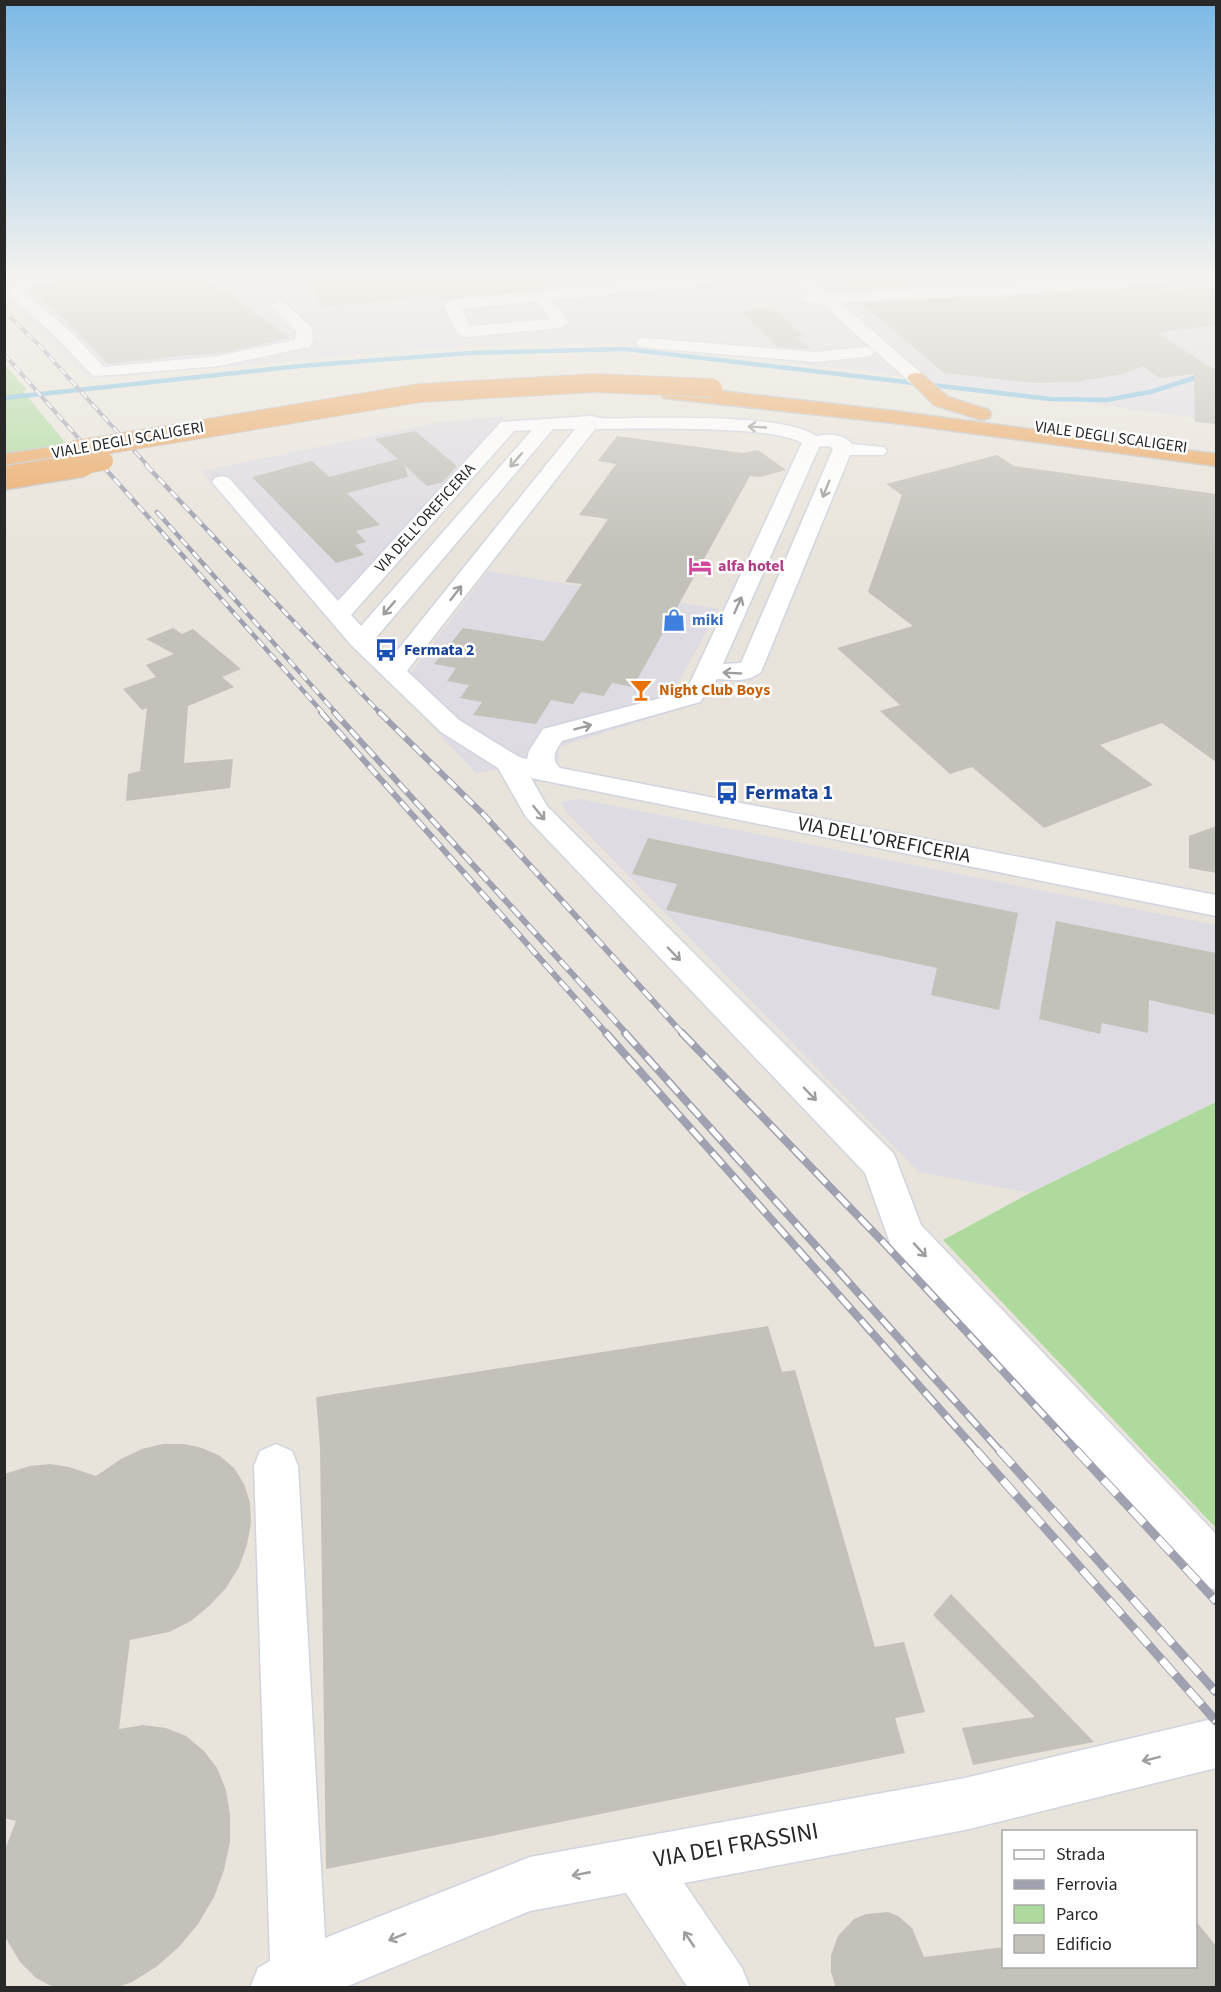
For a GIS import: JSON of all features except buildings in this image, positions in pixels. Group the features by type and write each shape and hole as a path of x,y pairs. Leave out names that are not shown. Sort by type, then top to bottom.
{"highway":[{"name":"VIALE DEGLI SCALIGERI","path":"4,460 420,393 494,387 583,384 847,403 1028,426 1216,460"},
{"path":"847,403 872,404 906,385 954,406 1028,426"},
{"path":"4,478 432,406 492,399 599,392"},
{"name":"VIALE DEGLI SCALIGERI","path":"4,470 362,409 496,395 599,392 713,392 1216,452"},
{"path":"1087,438 1216,447"},
{"path":"1087,438 1216,467"}],"street":[{"path":"96,368 99,371 135,368"},
{"path":"885,368 906,385"},
{"path":"890,368 906,385"},
{"path":"393,672 591,422"},
{"name":"VIA DELL'OREFICERIA","path":"843,449 842,444 837,441 812,442 804,436 778,429 591,422 508,426 339,614 361,641 450,726 495,756 550,775 1216,905"},
{"name":"VIA DELL'OREFICERIA","path":"361,641 548,423"},
{"path":"812,442 701,686 691,697 518,745 495,756 536,811 881,1166 905,1234 1216,1567"},
{"path":"708,671 744,674 752,667 843,449 877,451"},
{"path":"222,482 339,614"},
{"path":"764,548 799,554"},
{"path":"550,775 542,767 540,759 552,735"},
{"path":"276,1466 288,1982"},
{"name":"VIA DEI FRASSINI","path":"288,1982 530,1884 965,1804 1208,1746"},
{"path":"638,1863 722,1988"}],"shaded area":[{"path":"77,368 212,368 89,379"},
{"path":"837,368 1216,368 1216,421"},
{"path":"506,416 329,615 201,471 436,423"},
{"path":"488,571 719,609 677,685 695,704 556,748 560,758 476,773 398,690"},
{"path":"580,799 1216,925 1216,1102 1030,1193 919,1172 567,813 561,802"}],"green space":[{"path":"4,368 8,368 27,390 23,391 68,446 5,457"},
{"path":"1216,1102 1216,1528 943,1240 1030,1193"}],"waterway":[{"path":"4,398 282,368"},
{"path":"787,368 1051,399 1106,400 1150,392 1216,371"}],"railway":[{"path":"16,368 103,466"},
{"path":"60,368 148,466"},
{"path":"102,465 323,713"},
{"path":"146,465 380,713"},
{"path":"157,512 336,713"},
{"path":"321,712 607,1034"},
{"path":"334,712 627,1034"},
{"path":"380,713 484,815 683,1034"},
{"path":"606,1033 977,1451"},
{"path":"625,1033 1000,1451"},
{"path":"682,1033 883,1242 1077,1451"},
{"path":"976,1450 1216,1721"},
{"path":"999,1450 1216,1692"},
{"path":"1076,1450 1216,1601"}],"place":[{"name":"alfa hotel","path":"700,566"},
{"name":"miki","path":"674,620"},
{"name":"Fermata 2","path":"386,650"},
{"name":"Night Club Boys","path":"641,690"},
{"name":"Fermata 1","path":"727,793"}]}
